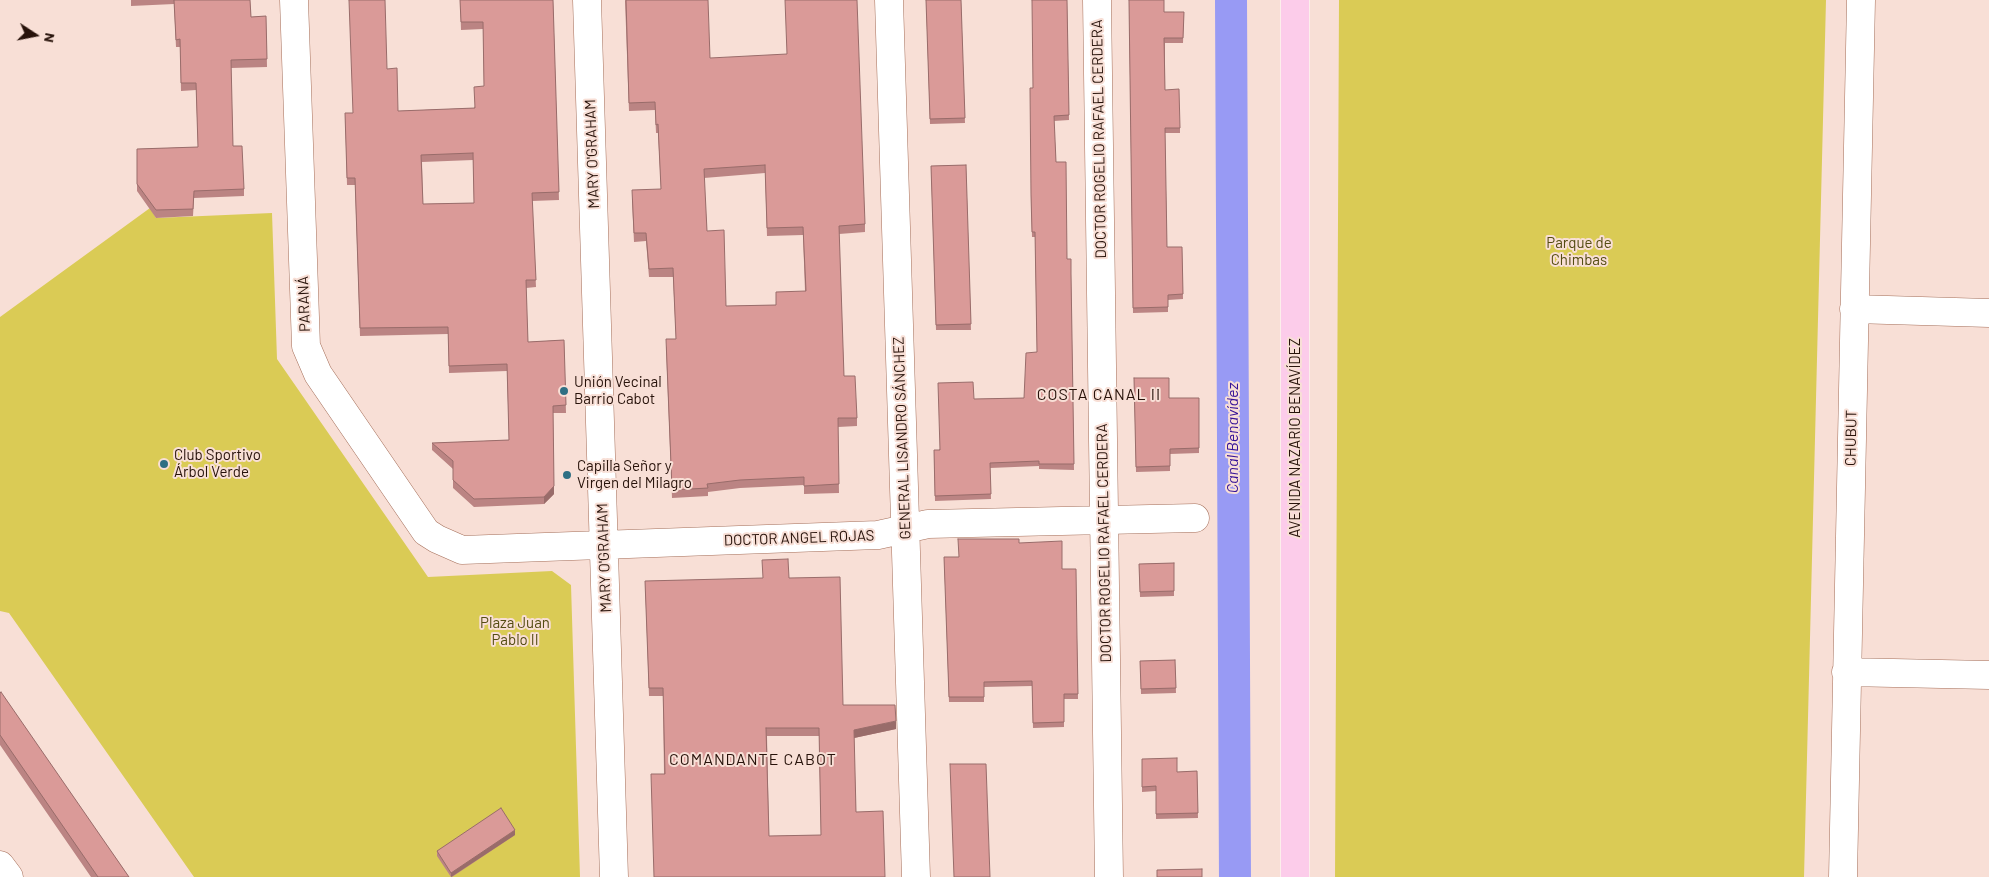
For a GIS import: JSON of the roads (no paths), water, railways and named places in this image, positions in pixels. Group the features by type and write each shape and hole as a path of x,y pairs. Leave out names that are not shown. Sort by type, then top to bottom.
{"main road":[{"name":"AVENIDA NAZARIO BENAVÍDEZ","path":"1295,0 1295,877"}],"street":[{"name":"PARANÁ","path":"294,0 306,346 318,374 426,532 448,546 462,550"},
{"name":"MARY O'GRAHAM","path":"587,0 614,877"},
{"name":"GENERAL LISANDRO SÁNCHEZ","path":"889,0 916,877"},
{"name":"DOCTOR ROGELIO RAFAEL CERDERA","path":"1097,0 1109,877"},
{"name":"CHUBUT","path":"1843,877 1860,0"},
{"path":"1854,310 1989,312"},
{"name":"DOCTOR ANGEL ROJAS","path":"462,550 878,535 928,524 1195,518"},
{"path":"1846,672 1989,675"},
{"path":"0,865 9,877"}],"waterway":[{"name":"Canal Benavídez","path":"1231,0 1235,877"}],"place":[{"name":"Unión Vecinal Barrio Cabot","path":"564,391"},
{"name":"Club Sportivo Árbol Verde","path":"164,464"},
{"name":"Capilla Señor y Virgen del Milagro","path":"567,475"}],"district":[{"name":"COSTA CANAL II","path":"1099,395"},
{"name":"COMANDANTE CABOT","path":"753,760"}],"park label":[{"name":"Parque de Chimbas","path":"1579,252"},
{"name":"Plaza Juan Pablo II","path":"515,632"}]}
